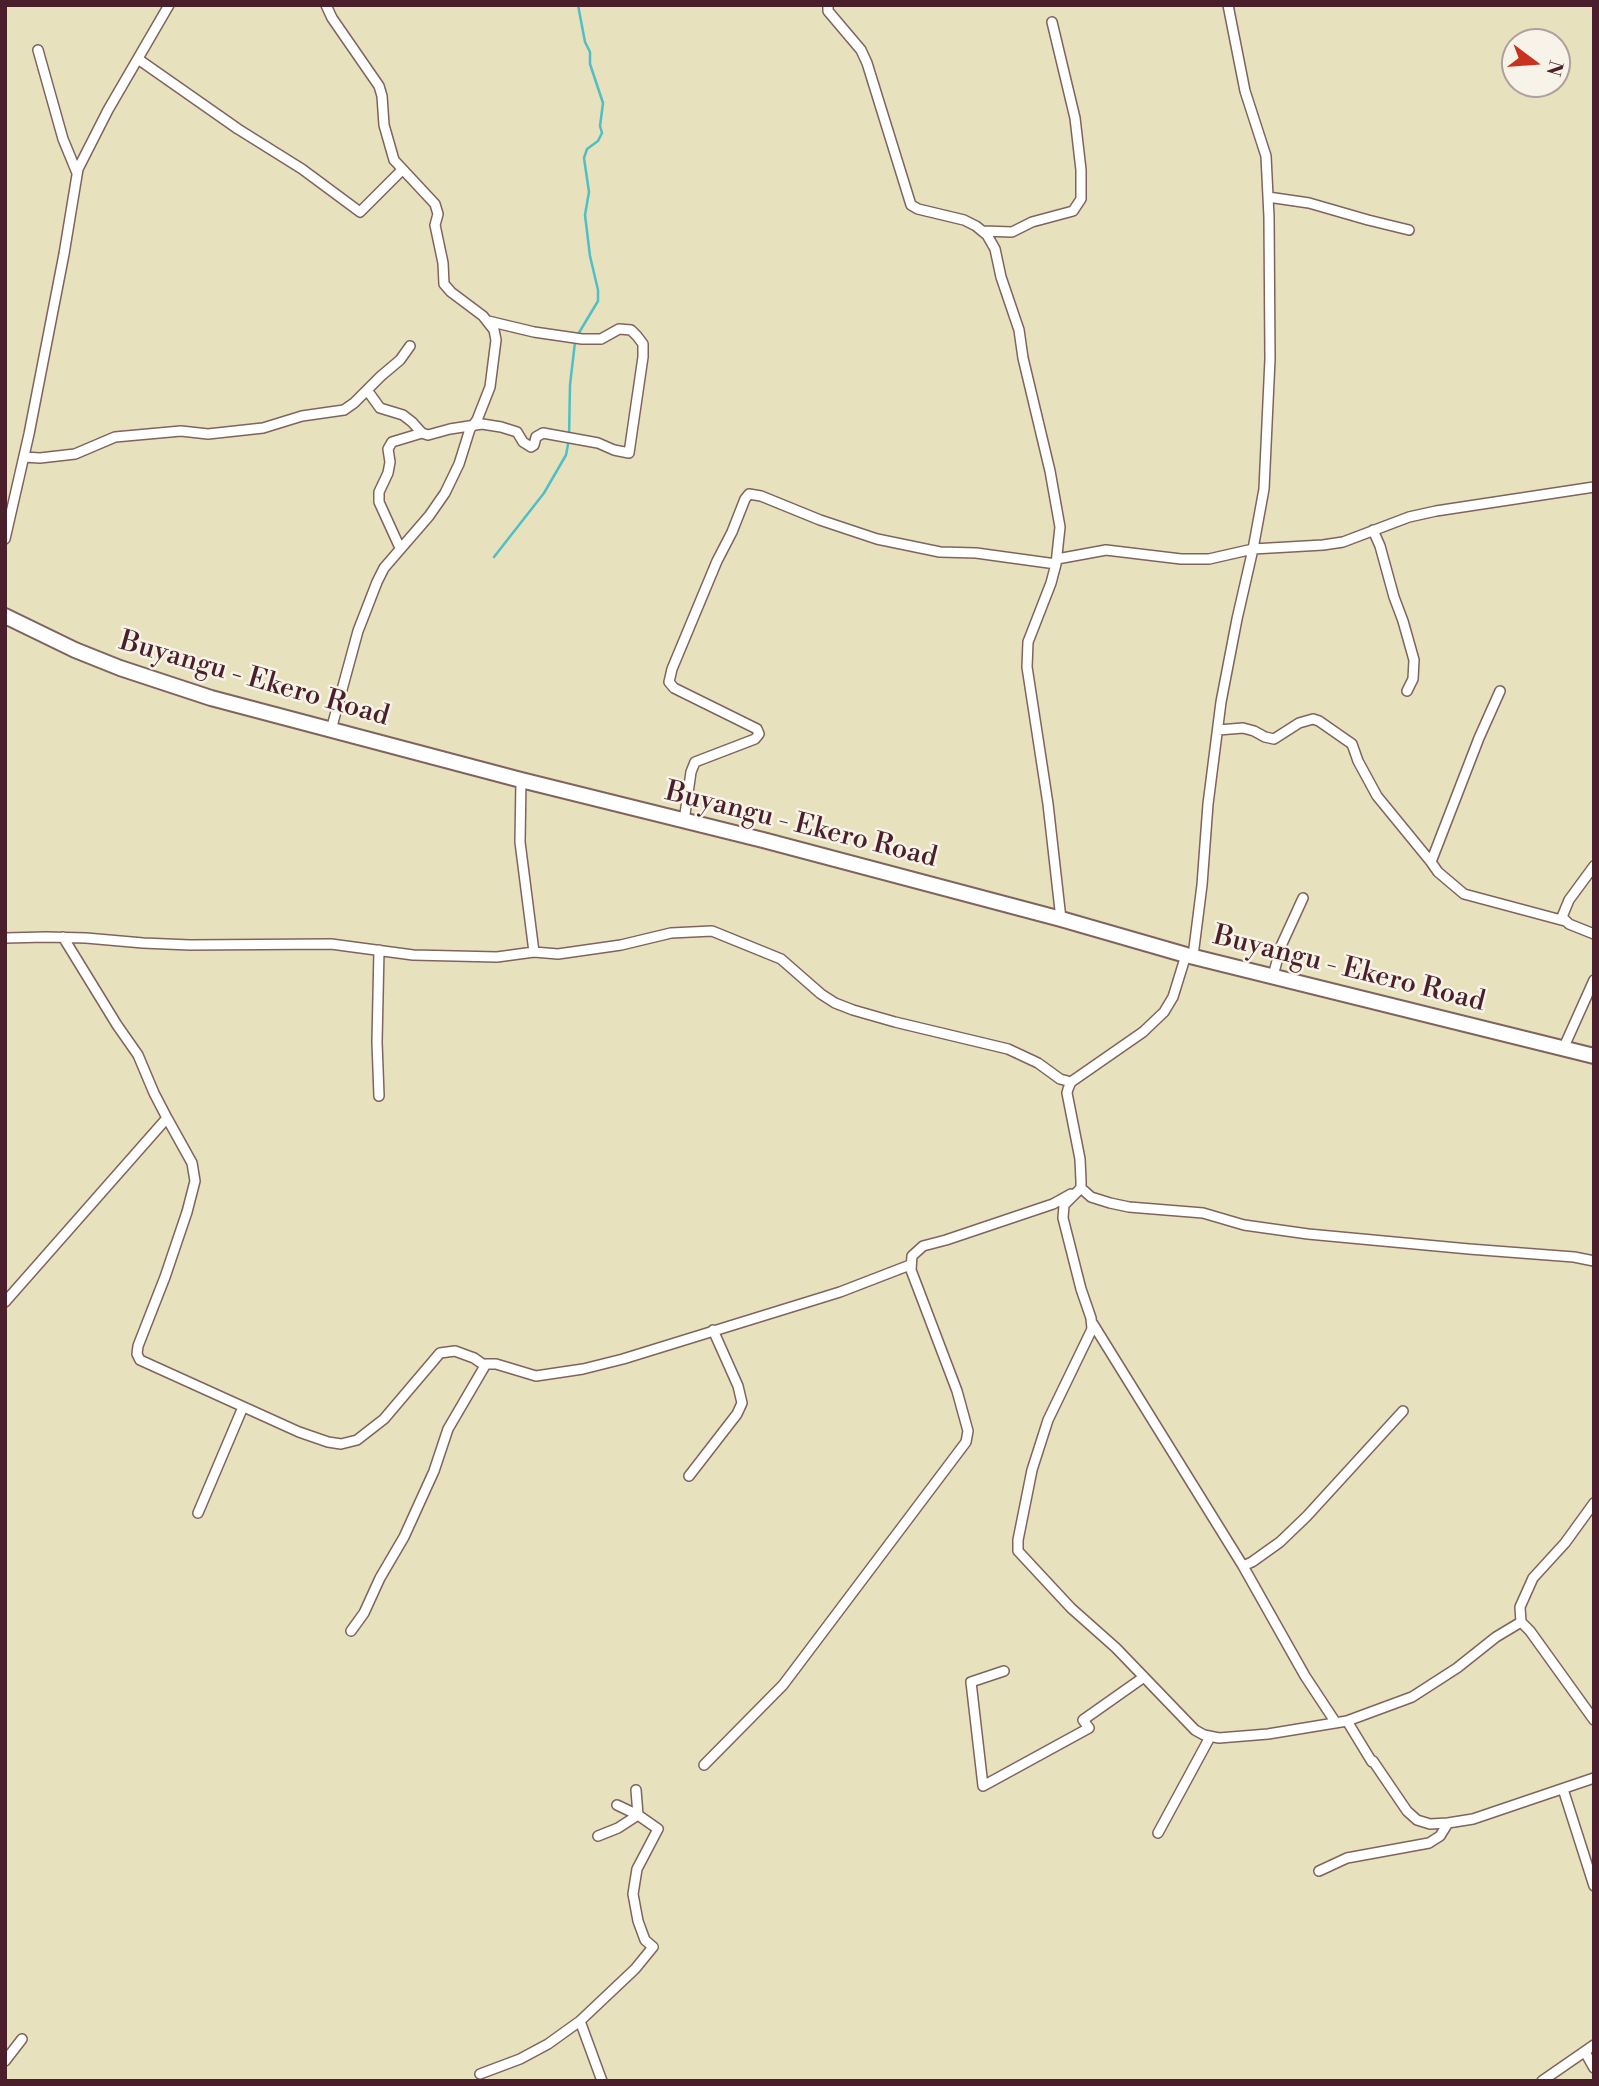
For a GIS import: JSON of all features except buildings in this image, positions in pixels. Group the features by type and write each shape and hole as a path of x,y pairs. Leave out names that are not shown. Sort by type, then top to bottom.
{"main road":[{"name":"Buyangu - Ekero Road","path":"5,616 75,650 211,698 1061,919 1189,955 1594,1056"}],"street":[{"path":"5,539 64,254 77,173 85,153 169,5"},
{"path":"326,5 379,86 384,125 394,160 435,204 438,215 436,234 443,263 444,284 488,321 496,340 490,387 445,493 384,568 358,631 331,730"},
{"path":"828,5 828,11 861,50 867,63 911,205 964,220 994,233 1012,232 1032,222 1073,211 1080,199 1081,170 1074,118 1052,22"},
{"path":"1228,5 1245,91 1266,156 1269,391 1264,489 1221,702 1208,804 1202,884 1189,955 1173,997 1164,1012 1143,1032 1071,1082 1068,1093 1080,1159 1081,1188 1091,1197 1110,1203 1203,1213 1244,1225 1308,1234 1574,1257 1594,1261"},
{"path":"38,50 63,139 77,173"},
{"path":"138,59 238,129 302,169 360,212 402,170"},
{"path":"1268,197 1309,203 1409,230"},
{"path":"982,230 995,249 1001,277 1019,330 1060,527 1057,562 1028,642 1027,667 1046,792 1061,919"},
{"path":"367,390 380,408 403,415 422,433 428,435 474,424 491,425 517,432 523,442 531,447 536,437 543,433 598,443 629,453 643,357 643,344 631,330 619,329 601,339 582,339 534,332 488,321"},
{"path":"24,457 75,454 115,438 181,432 208,434 263,428 302,416 344,410 400,360 410,346"},
{"path":"400,548 379,502 379,492 388,474 388,449 392,442 422,433"},
{"path":"684,821 695,762 755,739 760,734 757,729 674,688 669,682 717,561 749,494 877,539 940,552 1057,562 1106,550 1181,559 1209,559 1254,549 1301,548 1343,542 1409,517 1436,511 1594,487"},
{"path":"1373,530 1414,660 1413,679 1407,691"},
{"path":"1431,862 1500,691"},
{"path":"1218,730 1243,728 1275,739 1298,723 1313,719 1320,722 1352,744 1377,796 1444,878 1464,894 1565,921 1594,934"},
{"path":"521,780 520,842 534,952"},
{"path":"1565,921 1563,914 1566,906 1594,866"},
{"path":"1273,976 1281,946 1303,898"},
{"path":"5,938 63,937 190,945 331,944 414,955 497,957 534,952 558,954 621,945 671,933 712,931 781,959 821,994 844,1007 1008,1049 1038,1063 1060,1079 1071,1082"},
{"path":"63,937 138,1055 154,1093 192,1163 195,1181 187,1212 142,1334 137,1354 140,1360 315,1438 349,1443 384,1419 440,1353 455,1351 484,1365"},
{"path":"379,950 379,1096"},
{"path":"1563,1049 1594,980"},
{"path":"5,1302 167,1118"},
{"path":"704,1765 783,1685 966,1442 968,1431 957,1391 910,1265 912,1256 923,1246 1053,1205 1081,1188"},
{"path":"1081,1188 1067,1202 1062,1213 1081,1289 1093,1324 1243,1566 1304,1676 1336,1723"},
{"path":"351,1631 364,1613 380,1578 404,1537 434,1471 448,1429 484,1365 496,1364 533,1376 556,1374 622,1359 840,1292 910,1265"},
{"path":"1093,1324 1048,1420 1032,1470 1018,1548 1071,1608 1116,1648 1195,1730 1210,1737 1275,1733 1347,1721 1412,1697 1521,1622"},
{"path":"689,1476 737,1414 742,1403 738,1386 713,1330"},
{"path":"198,1513 243,1408"},
{"path":"1243,1566 1280,1542 1307,1516 1403,1411"},
{"path":"1594,1503 1565,1543 1533,1578 1520,1607 1521,1622 1530,1630 1594,1720"},
{"path":"1004,1671 971,1682 983,1786 1089,1728 1083,1720 1144,1677"},
{"path":"1347,1721 1371,1762 1373,1761 1398,1795 1396,1796 1413,1817 1430,1824 1473,1819 1594,1779"},
{"path":"1158,1833 1210,1737"},
{"path":"1563,1789 1594,1886"},
{"path":"636,1790 638,1815"},
{"path":"481,2074 520,2059 548,2044 580,2021 635,1969 653,1947 645,1940 633,1894 638,1869 658,1829 617,1805"},
{"path":"598,1836 618,1828 638,1815"},
{"path":"1319,1871 1347,1858 1429,1843 1440,1836 1448,1824"},
{"path":"580,2021 602,2081"},
{"path":"5,2061 22,2039"},
{"path":"1542,2081 1594,2045"},
{"path":"1585,2052 1594,2068"}],"waterway":[{"path":"577,336 598,301 585,215 589,192 584,158 587,149 598,141 602,133 600,126 603,103 590,64 590,52 585,42 578,5"},
{"path":"494,557 544,493 566,455 575,342"}]}
